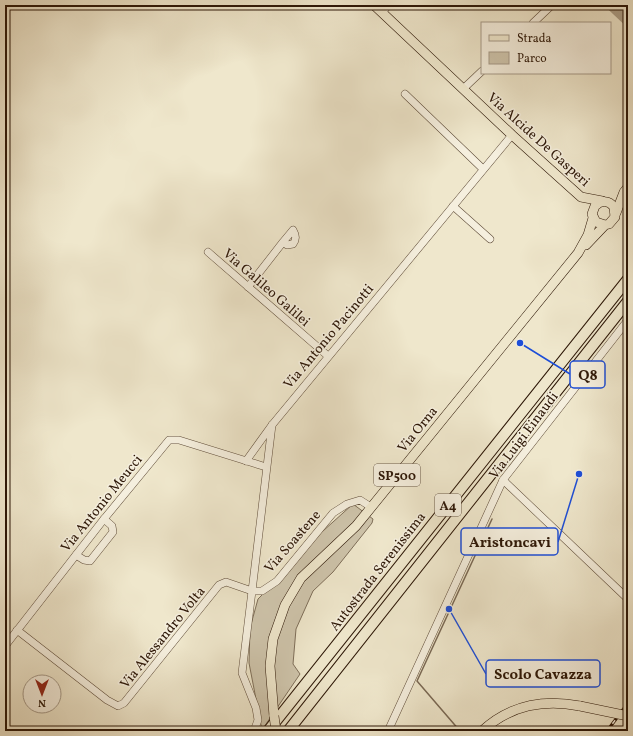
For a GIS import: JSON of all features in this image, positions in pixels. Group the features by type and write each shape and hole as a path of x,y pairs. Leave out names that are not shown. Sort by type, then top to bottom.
{"highway":[{"name":"Autostrada Serenissima","path":"268,731 628,278"},
{"name":"Autostrada Serenissima","path":"288,731 628,301"}],"main road":[{"name":"Via Alcide De Gasperi","path":"374,5 512,135 581,197 603,201"},
{"name":"SP500","path":"593,216 595,206 626,190"},
{"name":"SP500","path":"578,253 605,225 613,221 626,190"},
{"path":"581,197 596,222 605,225"},
{"path":"603,201 612,204 616,213"},
{"name":"Via Orna","path":"276,731 270,683 271,651 276,627 285,606 301,578 356,526 578,253 588,235 593,216"},
{"path":"482,731 500,716 523,707 548,702 580,706 628,716"}],"street":[{"path":"382,12 389,5"},
{"path":"534,22 552,5"},
{"path":"463,89 481,72"},
{"path":"405,94 483,169"},
{"name":"Via Antonio Pacinotti","path":"251,452 328,356 512,135"},
{"path":"453,206 490,239"},
{"path":"248,287 283,242"},
{"name":"Via Galileo Galilei","path":"208,252 328,356"},
{"name":"Via Luigi Einaudi","path":"388,731 503,480 628,320"},
{"path":"254,731 258,720 256,708 242,673 272,425"},
{"name":"Via Antonio Meucci","path":"5,646 104,519 169,440 179,440 266,467"},
{"path":"246,461 251,452 262,450 266,453 267,458"},
{"path":"503,480 628,599"},
{"name":"Via Soastene","path":"252,590 262,590 277,581 334,513 348,504 360,500 371,507"},
{"path":"76,555 86,561 90,560 113,532 112,526 104,519"},
{"name":"Via Alessandro Volta","path":"17,630 107,700 118,706 133,695 222,583 226,582 252,590"}],"green space":[{"path":"353,504 373,519 372,523 333,572 313,591 296,629 293,664 300,674 262,730 249,663 250,628 258,599 291,566 313,540"}],"waterway":[{"path":"610,5 628,22"},
{"path":"460,731 417,681 492,519"}],"railway":[{"path":"607,731 628,703"}],"place":[{"name":"Q8","path":"520,343"},
{"name":"Aristoncavi","path":"579,474"},
{"name":"Scolo Cavazza","path":"449,609"}]}
